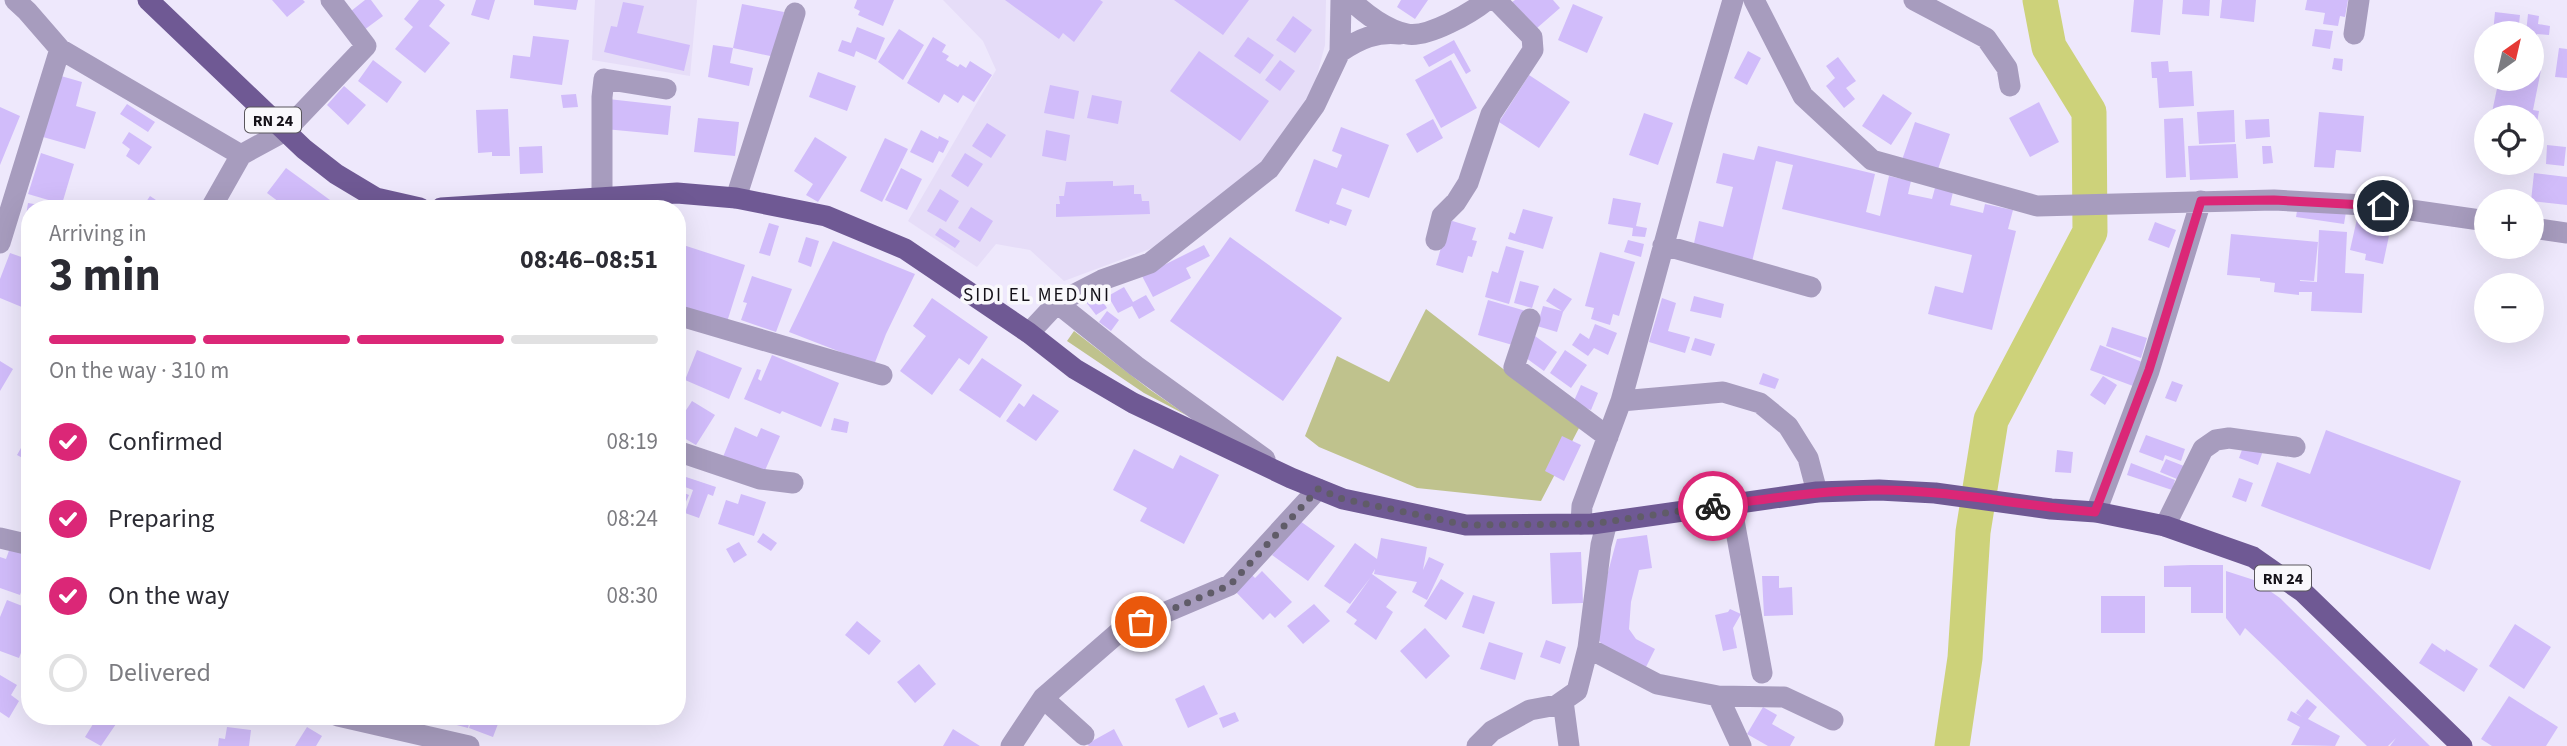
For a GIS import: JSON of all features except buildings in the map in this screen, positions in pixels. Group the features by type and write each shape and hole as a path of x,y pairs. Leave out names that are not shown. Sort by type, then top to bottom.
{"main road":[{"name":"RN 24","path":"148,0 285,131 336,174 376,198 385,200"},
{"name":"RN 24","path":"570,200 677,193 736,198 827,216 905,249 1029,333 1075,369 1133,403 1290,478 1343,499 1466,525 1607,522 1817,492 1879,490 1935,493 2051,509 2095,512 2165,526 2253,557 2303,592 2462,746"}],"street":[{"path":"15,0 60,49 241,155"},
{"path":"216,200 241,155 285,131 366,47 331,0"},
{"path":"1029,333 1057,303 1102,279 1150,263 1269,169 1315,105 1340,52 1341,0"},
{"path":"1351,0 1384,24 1409,35"},
{"path":"1340,52 1373,35 1409,35 1436,29 1462,18 1488,0"},
{"path":"1436,240 1442,216 1456,202 1468,183 1490,114 1533,50 1532,37 1496,0"},
{"path":"1581,524 1582,506 1621,401 1733,0"},
{"path":"1754,0 1803,96 1872,160 2037,206 2274,200 2383,206 2474,219"},
{"path":"1914,0 1986,38 2007,68 2010,86"},
{"path":"2354,34 2359,0"},
{"path":"736,198 794,13"},
{"path":"0,243 60,49"},
{"path":"602,198 604,79 666,89"},
{"path":"2095,512 2149,370 2201,201"},
{"path":"2544,230 2567,233"},
{"path":"1663,245 1811,287"},
{"path":"1057,303 1136,366 1290,478"},
{"path":"686,318 882,375"},
{"path":"1530,319 1514,367 1608,437"},
{"path":"1621,401 1723,391 1760,402 1788,426 1808,458 1817,492"},
{"path":"2165,526 2203,449 2216,440 2228,438 2295,447"},
{"path":"686,454 761,479 793,483"},
{"path":"1011,746 1043,698 1119,632 1230,585 1318,489"},
{"path":"1731,504 1762,673"},
{"path":"1477,746 1492,731 1530,710 1557,705 1577,691 1588,648 1601,545 1607,522"},
{"path":"0,538 21,543"},
{"path":"1588,648 1657,684 1718,696 1784,697 1833,720"},
{"path":"1718,696 1741,746"},
{"path":"1043,698 1084,735"},
{"path":"1563,701 1570,746"},
{"path":"377,725 469,746"}],"shaded area":[{"path":"595,0 697,0 690,76 592,60"},
{"path":"943,0 1326,0 1325,45 1310,102 1247,182 1158,246 1064,281 1030,250 996,244 977,267 908,221 996,70 983,41"}],"green space":[{"path":"1426,309 1579,428 1541,501 1417,488 1319,447 1305,436 1337,356 1389,382"},
{"path":"1074,331 1188,416 1144,393 1067,341"}],"waterway":[{"path":"1952,746 1965,658 1973,532 1991,420 2090,232 2089,112 2049,47 2040,0"}],"way so far":[{"path":"1141,622 1230,585 1318,489 1343,499 1466,525 1592,524 1713,506"}],"district":[{"name":"SIDI EL MEDJNI","path":"1037,294"}],"route":[{"path":"1713,506 1817,492 1879,490 1935,493 2051,509 2095,512 2149,370 2201,201 2274,200 2383,206"}]}
